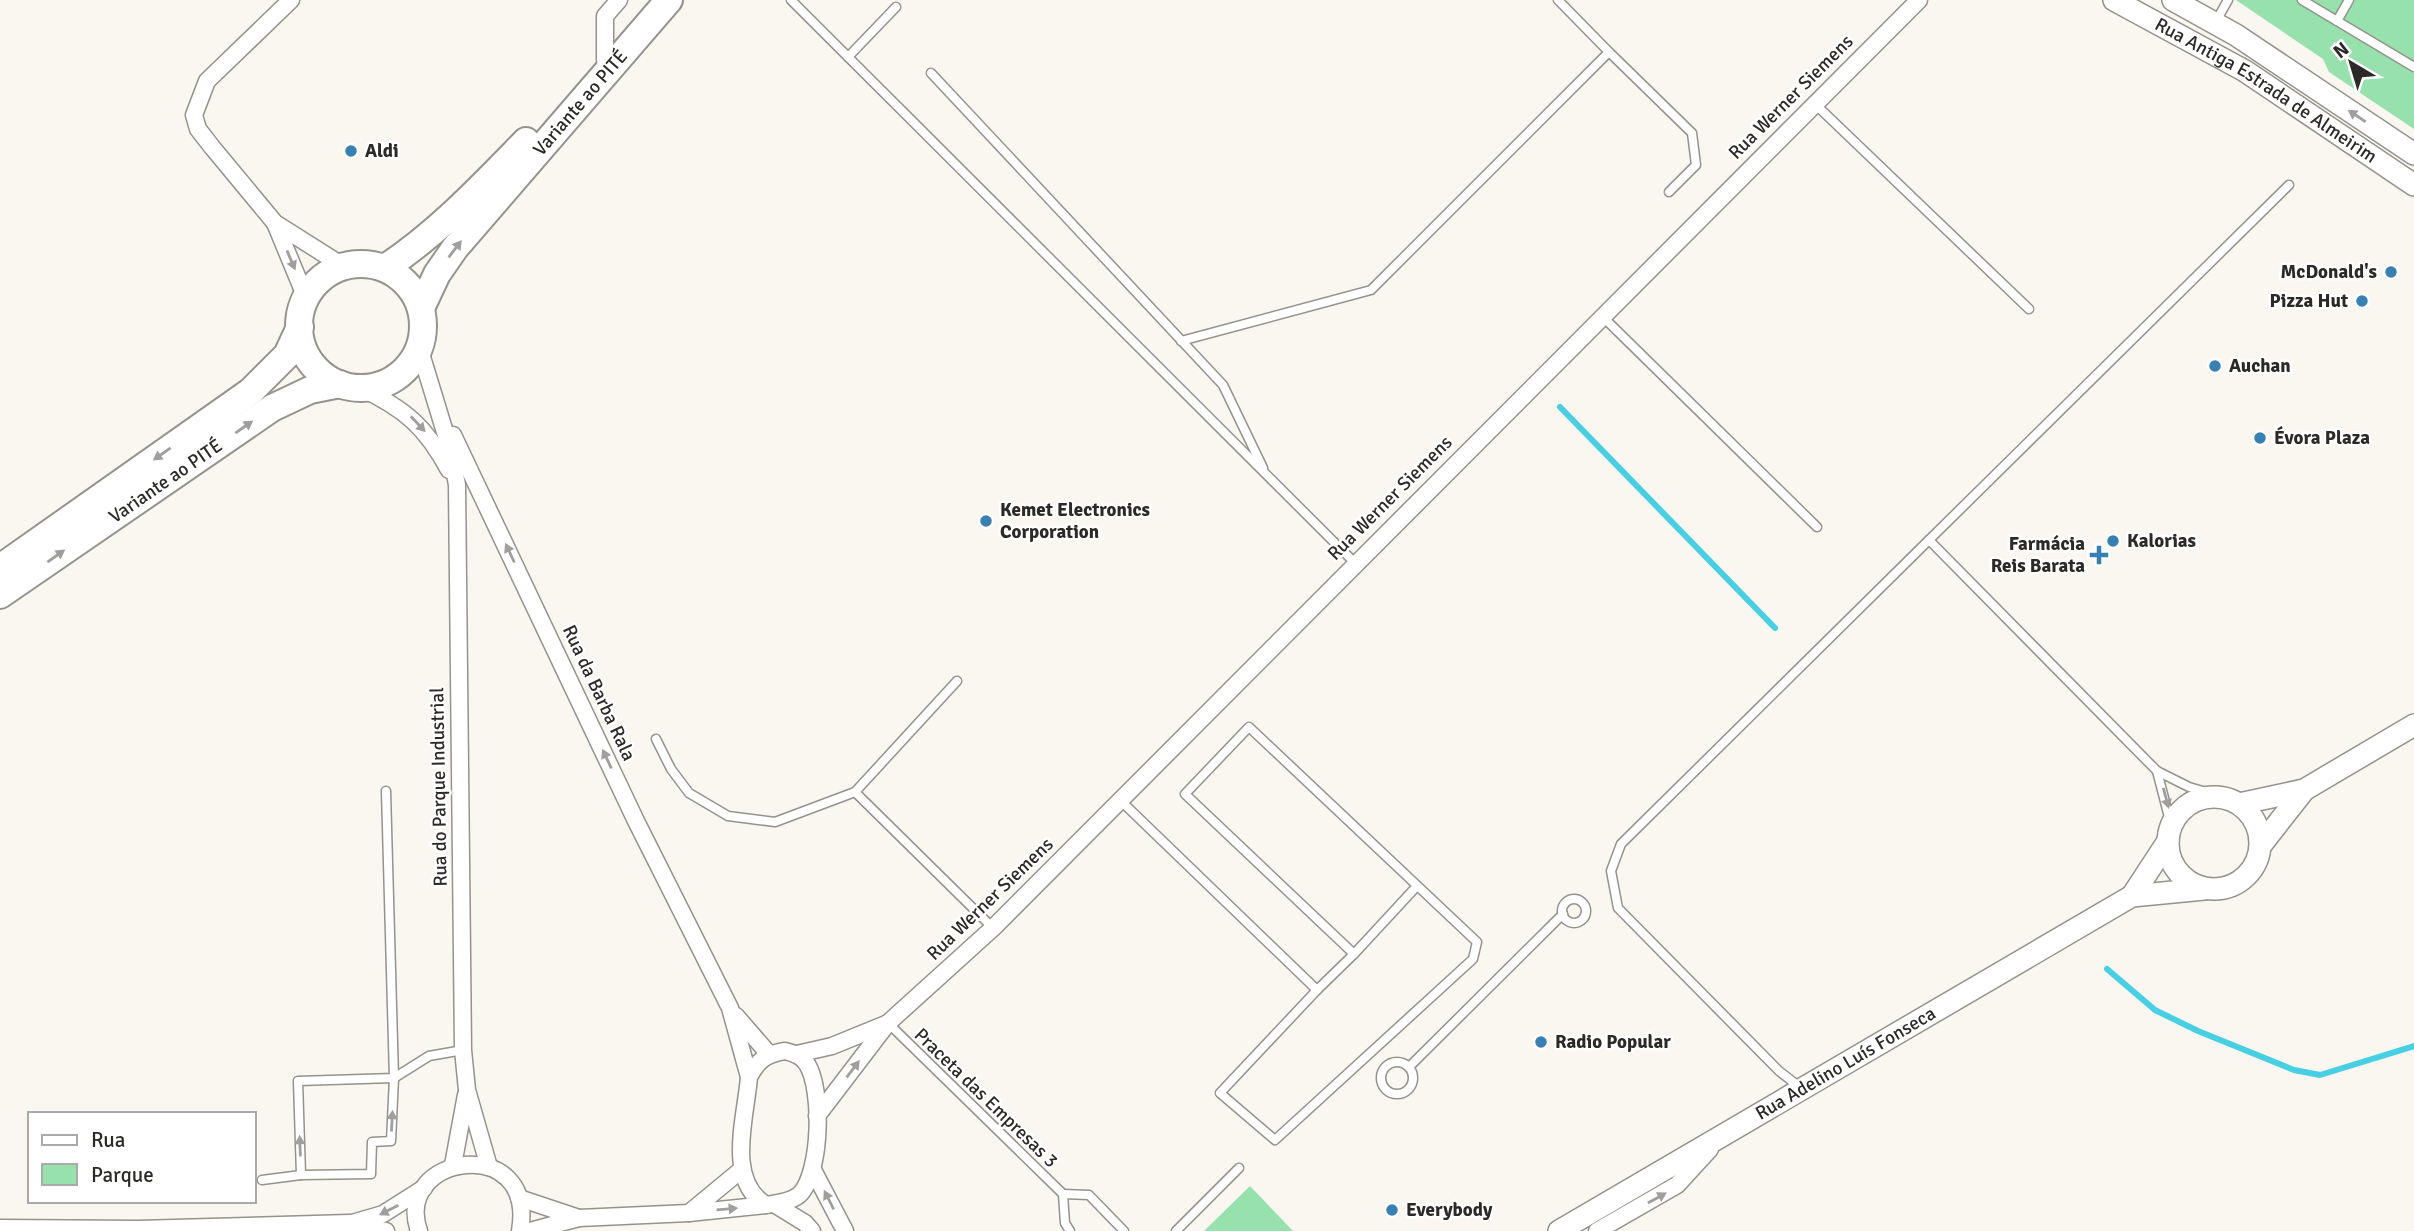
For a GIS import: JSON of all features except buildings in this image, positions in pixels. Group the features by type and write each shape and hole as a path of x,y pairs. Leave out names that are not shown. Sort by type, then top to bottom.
{"main road":[{"name":"Variante ao PITÉ","path":"385,268 421,244 451,217 667,0"},
{"name":"Variante ao PITÉ","path":"421,308 437,274 456,248 667,0"},
{"path":"364,263 385,268 403,279 421,308 422,339 414,359 399,375 383,384 350,386 321,373 306,354 300,327 300,312 306,298 323,276 342,266 364,263"},
{"name":"Variante ao PITÉ","path":"0,568 251,391 287,355 300,327"},
{"name":"Variante ao PITÉ","path":"0,595 272,408 310,390 350,386"}],"street":[{"path":"291,0 207,81 194,115 198,129 275,223 306,298"},
{"path":"605,60 605,16 619,0"},
{"name":"Rua Werner Siemens","path":"817,1116 888,1023 993,928 1121,801 1355,563 1919,0"},
{"name":"Rua Antiga Estrada de Almeirim","path":"2114,0 2245,71 2414,184"},
{"name":"Rua Antiga Estrada de Almeirim","path":"2173,0 2214,23 2414,154"},
{"path":"275,223 342,266"},
{"name":"Rua da Barba Rala","path":"419,347 457,485"},
{"path":"350,386 396,404 420,425 457,485"},
{"name":"Rua da Barba Rala","path":"433,394 636,821 730,1009 750,1077"},
{"name":"Rua do Parque Industrial","path":"457,485 463,1050 467,1090 489,1167"},
{"path":"2304,790 2231,801 2194,801 2183,808 2169,833 2172,864 2182,877 2204,889 2220,889 2246,877 2255,865 2261,845 2304,790 2414,725"},
{"path":"2231,801 2256,821 2261,845"},
{"name":"Rua Adelino Luís Fonseca","path":"2132,897 2169,833"},
{"name":"Rua Adelino Luís Fonseca","path":"1559,1231 2132,897 2204,889"},
{"name":"Rua da Barba Rala","path":"730,1009 768,1053"},
{"name":"Rua Werner Siemens","path":"768,1053 797,1054 832,1046 888,1023"},
{"path":"768,1053 756,1064 750,1077 740,1170 752,1197 805,1223 812,1231"},
{"path":"530,1231 579,1218 689,1213 770,1205 801,1194 813,1170 817,1116 815,1084 807,1063 797,1054"},
{"name":"Rua do Parque Industrial","path":"453,1165 467,1090"},
{"path":"1597,1231 1677,1185 1724,1137"},
{"path":"350,1223 383,1214 424,1188 437,1174 453,1165 471,1163 489,1167 502,1174 519,1198 522,1216 520,1231"},
{"path":"689,1213 740,1170"},
{"path":"813,1170 845,1231"},
{"path":"419,1231 417,1206 424,1188"},
{"path":"519,1198 579,1218"},
{"path":"0,1228 350,1223 386,1231"}],"lane":[{"path":"791,0 1355,563"},
{"path":"1558,0 1692,133 1696,165 1669,192"},
{"path":"2214,23 2228,0"},
{"path":"2302,0 2414,67"},
{"path":"2337,21 2349,0"},
{"path":"848,57 896,7"},
{"path":"1181,341 1371,290 1609,52"},
{"path":"931,73 1223,385 1265,473"},
{"path":"1814,103 2029,309"},
{"path":"1803,1090 1779,1071 1618,908 1611,871 1621,844 2289,185"},
{"path":"1602,316 1817,527"},
{"path":"1929,540 2157,771 2189,787 2231,801"},
{"path":"656,739 671,769 689,793 728,816 775,822 855,792 957,681"},
{"path":"1354,954 1185,794 1249,727 1477,942 1473,959 1275,1140 1220,1093 1317,989 1354,954 1416,887"},
{"path":"2157,771 2168,803 2169,833"},
{"path":"262,1180 301,1175 371,1174 372,1142 391,1142 394,1078 386,791"},
{"path":"855,792 993,928"},
{"path":"1121,801 1317,989"},
{"path":"1409,1067 1563,914"},
{"name":"Praceta das Empresas 3","path":"888,1023 1063,1195"},
{"path":"301,1175 298,1081 394,1078 429,1056 463,1050"},
{"path":"1397,1062 1409,1067 1413,1078 1407,1090 1398,1094 1385,1089 1381,1076 1386,1065 1397,1062"},
{"path":"1176,1231 1239,1168"},
{"path":"1070,1231 1065,1223 1063,1195 1088,1195 1124,1231"}],"green space":[{"path":"2236,0 2414,0 2414,129 2329,72 2323,59"},
{"path":"1250,1186 1293,1231 1204,1231"}],"waterway":[{"path":"1560,407 1775,628"},
{"path":"2107,969 2155,1010 2198,1031 2294,1070 2320,1075 2414,1046"}],"place":[{"name":"Aldi","path":"351,151"},
{"name":"McDonald's","path":"2391,272"},
{"name":"Pizza Hut","path":"2362,301"},
{"name":"Auchan","path":"2215,366"},
{"name":"Évora Plaza","path":"2260,438"},
{"name":"Kemet Electronics Corporation","path":"986,521"},
{"name":"Kalorias","path":"2113,541"},
{"name":"Farmácia Reis Barata","path":"2099,555"},
{"name":"Radio Popular","path":"1541,1042"},
{"name":"Everybody","path":"1392,1210"}]}
